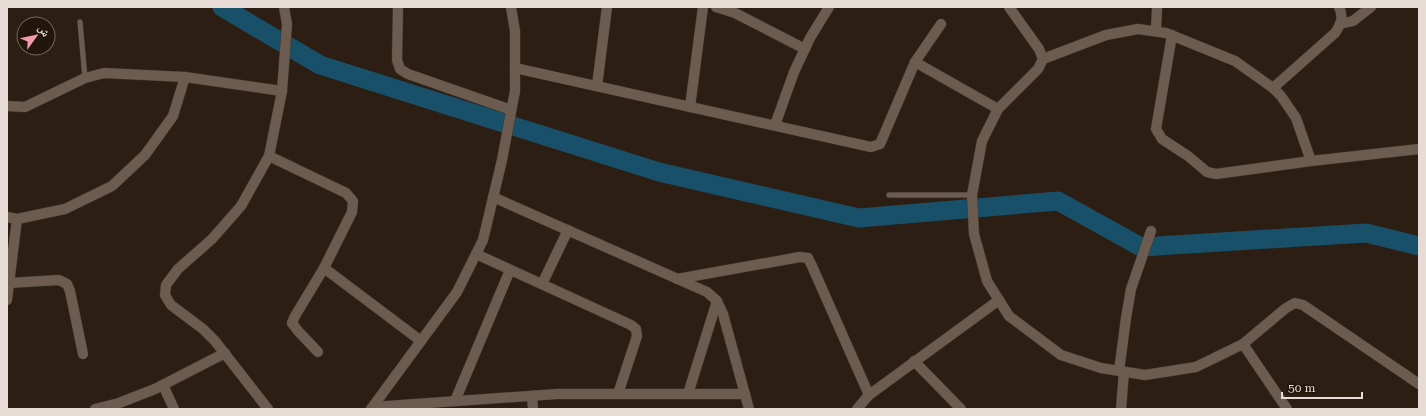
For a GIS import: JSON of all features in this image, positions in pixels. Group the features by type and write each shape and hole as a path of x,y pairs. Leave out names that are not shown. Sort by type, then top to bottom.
{"street":[{"path":"268,409 215,340 171,305 165,295 166,285 178,269 212,239 241,206 269,156 282,91 287,24 284,7"},
{"path":"398,7 397,60 400,69 408,74 511,110"},
{"path":"372,408 457,292 483,240 515,91 515,31 511,7"},
{"path":"597,86 607,7"},
{"path":"690,107 703,7"},
{"path":"716,7 735,14 805,48"},
{"path":"775,126 794,72 805,48 828,7"},
{"path":"1009,7 1039,49 1043,59"},
{"path":"1156,31 1157,7"},
{"path":"1273,88 1335,33 1340,24 1342,13 1339,7"},
{"path":"1340,24 1353,21 1371,7"},
{"path":"515,68 871,147 880,144 915,62 941,24"},
{"path":"1311,161 1296,118 1281,96 1273,88 1235,61 1172,35 1138,29 1106,36 1043,59 1038,68 998,109 982,141 972,200 974,234 987,280 1009,316 1061,355 1101,368 1145,375 1196,367 1243,344 1286,308 1295,303 1303,305 1419,384"},
{"path":"1172,35 1156,129 1162,139 1188,156 1207,172 1216,174 1311,161 1419,149"},
{"path":"915,62 998,109"},
{"path":"7,106 25,107 85,78 104,73 185,77 282,91"},
{"path":"7,300 12,218 65,209 112,186 145,155 173,116 185,77"},
{"path":"269,156 346,193 353,202 352,212 324,268 292,323 318,352"},
{"path":"493,197 677,278 707,292 717,300 724,314 749,409"},
{"path":"542,284 568,230"},
{"path":"1121,409 1121,372 1126,318 1132,289 1151,231"},
{"path":"476,254 631,325 636,329 637,336 618,394"},
{"path":"677,278 800,257 808,258 869,395"},
{"path":"324,268 421,341"},
{"path":"455,401 510,270"},
{"path":"9,283 59,280 67,284 70,291 83,354"},
{"path":"688,394 717,300"},
{"path":"857,409 869,395 999,300"},
{"path":"1243,344 1288,409"},
{"path":"95,409 119,403 163,386 225,353"},
{"path":"914,361 961,409"},
{"path":"163,386 174,409"},
{"path":"372,408 557,394 745,394"},
{"path":"532,396 534,409"}],"lane":[{"path":"80,22 85,78"},
{"path":"889,195 972,200"}],"waterway":[{"path":"222,7 320,65 659,172 859,218 1058,201 1141,247 1366,233 1419,246"}]}
